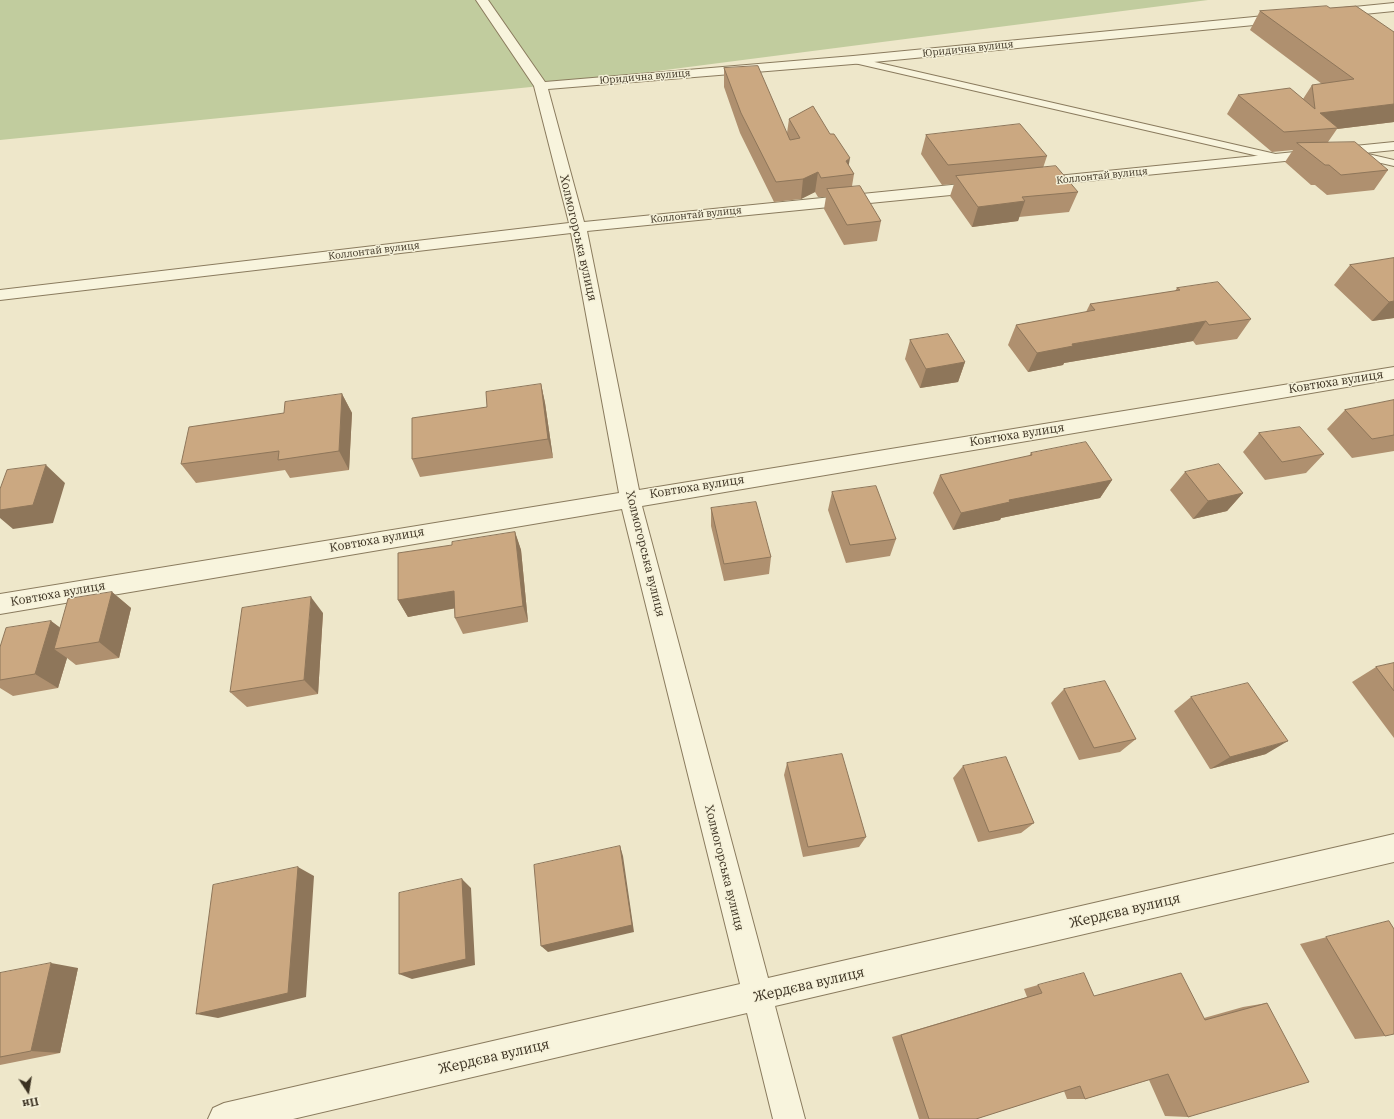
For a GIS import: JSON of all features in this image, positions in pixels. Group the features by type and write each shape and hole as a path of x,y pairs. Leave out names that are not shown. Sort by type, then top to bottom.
{"street":[{"name":"Холмогорська вулиця","path":"482,1 540,86 578,227 630,498 789,1119"},
{"path":"1325,14 1394,7"},
{"name":"Юридична вулиця","path":"540,86 853,60 1294,17"},
{"name":"Коллонтай вулиця","path":"1020,184 1394,146"},
{"name":"Коллонтай вулиця","path":"0,295 578,227 996,186"},
{"name":"Ковтюха вулиця","path":"0,604 630,498 1394,373"},
{"name":"Жердєва вулиця","path":"224,1119 757,997 1394,848"}],"lane":[{"path":"853,60 1280,158 1368,157 1394,163"}],"green space":[{"path":"0,0 1208,0 541,86 0,140"}],"building":[{"path":"1327,6 1330,8 1356,6 1394,32 1394,104 1320,113 1338,128 1284,132 1238,95 1290,88 1315,109 1312,85 1354,79 1260,11"},
{"path":"758,66 790,140 800,138 789,119 813,106 830,134 834,134 850,158 846,161 854,174 821,178 818,172 803,179 776,182 741,113 724,68"},
{"path":"1020,124 1047,156 948,165 926,135"},
{"path":"1355,142 1388,170 1341,175 1329,165 1325,165 1297,143"},
{"path":"1056,166 1078,192 1022,197 1025,201 978,207 956,176"},
{"path":"860,186 881,221 847,225 827,189"},
{"path":"1394,258 1394,301 1389,302 1350,265"},
{"path":"1218,282 1251,319 1209,325 1206,321 1072,344 1073,346 1037,353 1016,325 1095,310 1090,304 1180,290 1177,288"},
{"path":"948,334 965,362 926,369 910,340"},
{"path":"541,384 548,439 412,459 412,418 487,407 486,392"},
{"path":"342,394 339,451 278,460 279,451 181,464 189,427 284,413 285,402"},
{"path":"1394,400 1394,435 1372,439 1345,410"},
{"path":"1300,427 1324,454 1282,462 1259,433"},
{"path":"1086,442 1112,480 1009,500 1010,502 961,513 940,475 1032,455 1031,453"},
{"path":"1219,464 1243,493 1208,501 1185,472"},
{"path":"46,465 33,505 0,510 0,489 7,470"},
{"path":"876,486 896,539 850,545 832,492"},
{"path":"756,502 771,557 724,564 711,508"},
{"path":"515,532 523,606 455,618 454,591 398,600 398,553 452,545 452,542"},
{"path":"112,592 99,642 54,649 68,599"},
{"path":"311,597 304,680 230,692 242,608"},
{"path":"51,621 35,674 0,680 0,647 6,628"},
{"path":"1394,663 1394,691 1376,667"},
{"path":"1105,681 1136,739 1094,748 1064,689"},
{"path":"1248,683 1288,741 1230,757 1191,697"},
{"path":"842,754 866,837 808,847 787,763"},
{"path":"1006,757 1034,823 989,832 963,766"},
{"path":"620,846 632,925 541,946 534,865"},
{"path":"298,867 288,993 196,1014 213,885"},
{"path":"462,879 466,959 399,974 399,893"},
{"path":"1389,921 1394,929 1394,1034 1385,1036 1326,937"},
{"path":"51,963 31,1051 0,1057 0,973"},
{"path":"1084,973 1094,996 1181,973 1205,1020 1267,1003 1309,1082 1188,1117 1168,1074 1085,1099 1080,1086 976,1119 929,1119 901,1035 1042,993 1038,985"}]}
